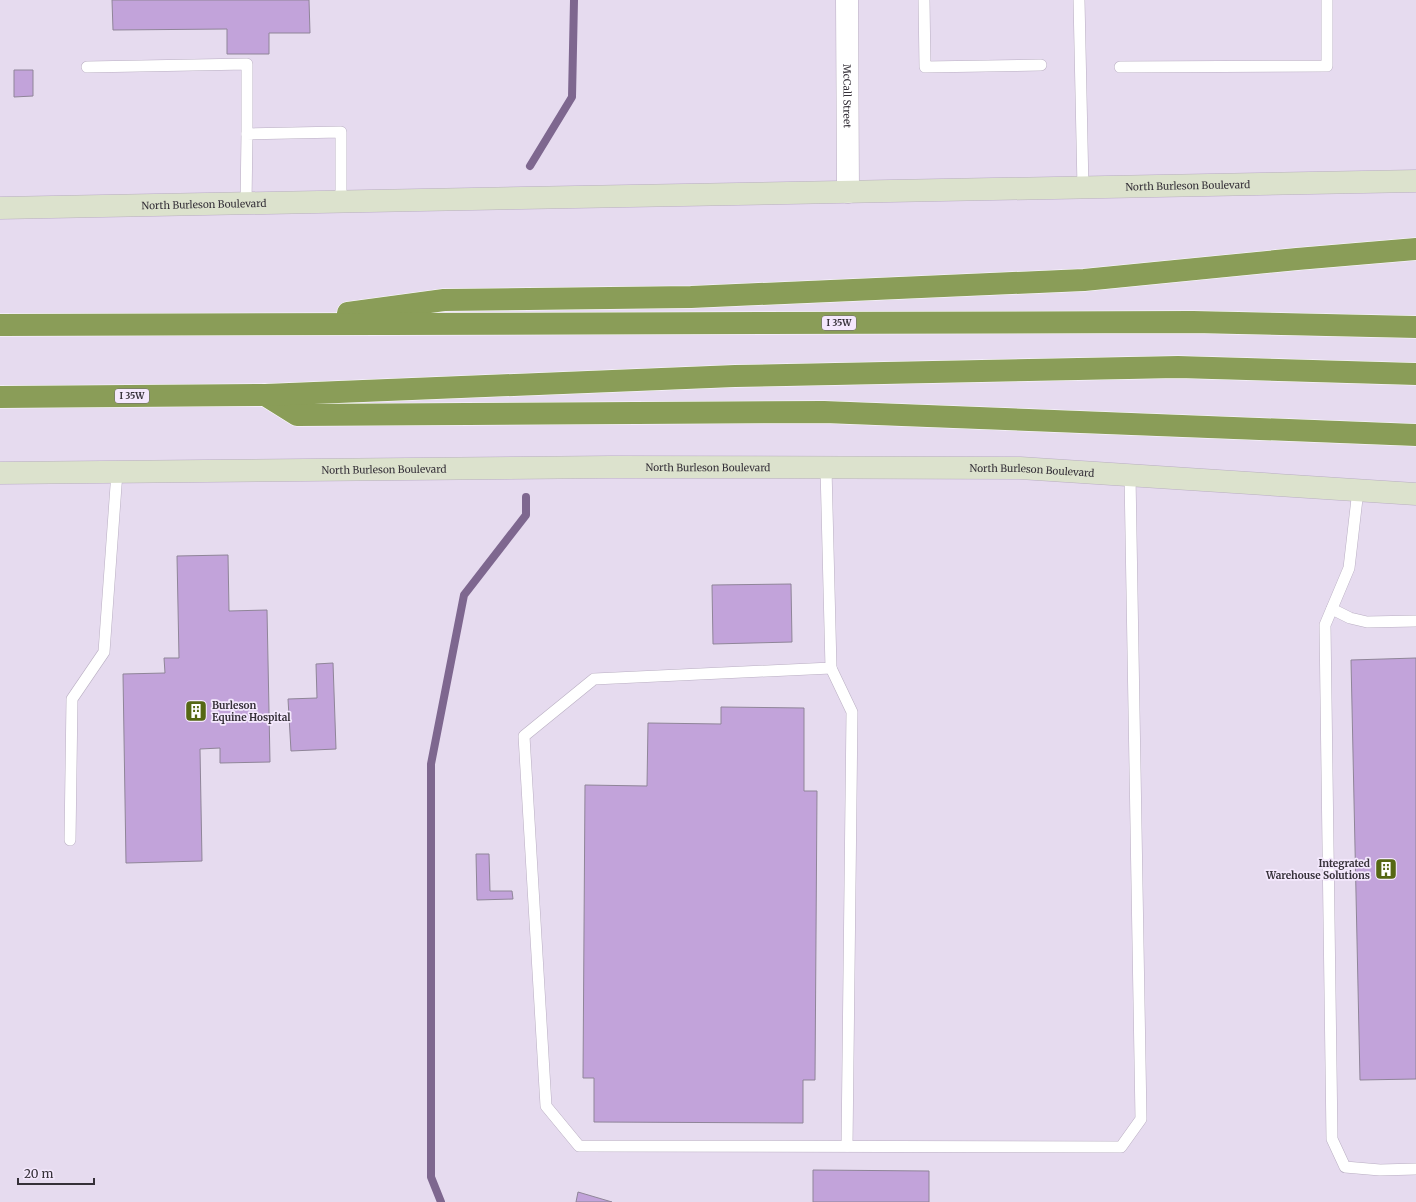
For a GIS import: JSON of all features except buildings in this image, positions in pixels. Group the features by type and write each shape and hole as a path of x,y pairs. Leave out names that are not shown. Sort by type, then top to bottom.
{"highway":[{"path":"262,325 444,300 691,297 1084,280 1416,249"},
{"name":"I 35W","path":"0,325 1193,322 1416,327"},
{"name":"I 35W","path":"0,397 265,395 735,376 1178,366 1416,374"},
{"path":"265,395 297,415 824,412 1416,435"}],"main road":[{"name":"North Burleson Boulevard","path":"0,208 1416,182"},
{"name":"North Burleson Boulevard","path":"0,473 610,467 1020,468 1416,494"}],"street":[{"name":"McCall Street","path":"847,0 848,192"}],"lane":[{"path":"924,0 925,67 1041,65"},
{"path":"1079,0 1083,188"},
{"path":"1120,67 1327,66 1327,0"},
{"path":"87,66 247,64 246,204"},
{"path":"247,134 341,132 341,202"},
{"path":"826,468 831,668 852,712 847,1146"},
{"path":"70,840 72,699 104,652 118,472"},
{"path":"831,668 594,679 524,736 546,1106 579,1146 1121,1147 1141,1119 1130,475"},
{"path":"1358,490 1349,568 1325,625 1332,1139 1346,1167 1380,1170 1416,1169"},
{"path":"1332,609 1350,618 1362,621 1416,621"}],"waterway":[{"path":"530,166 572,97 574,0"},
{"path":"441,1202 431,1177 431,764 464,595 526,515 526,497"}],"place":[{"name":"Burleson Equine Hospital","path":"196,711"},
{"name":"Integrated Warehouse Solutions","path":"1386,869"}]}
